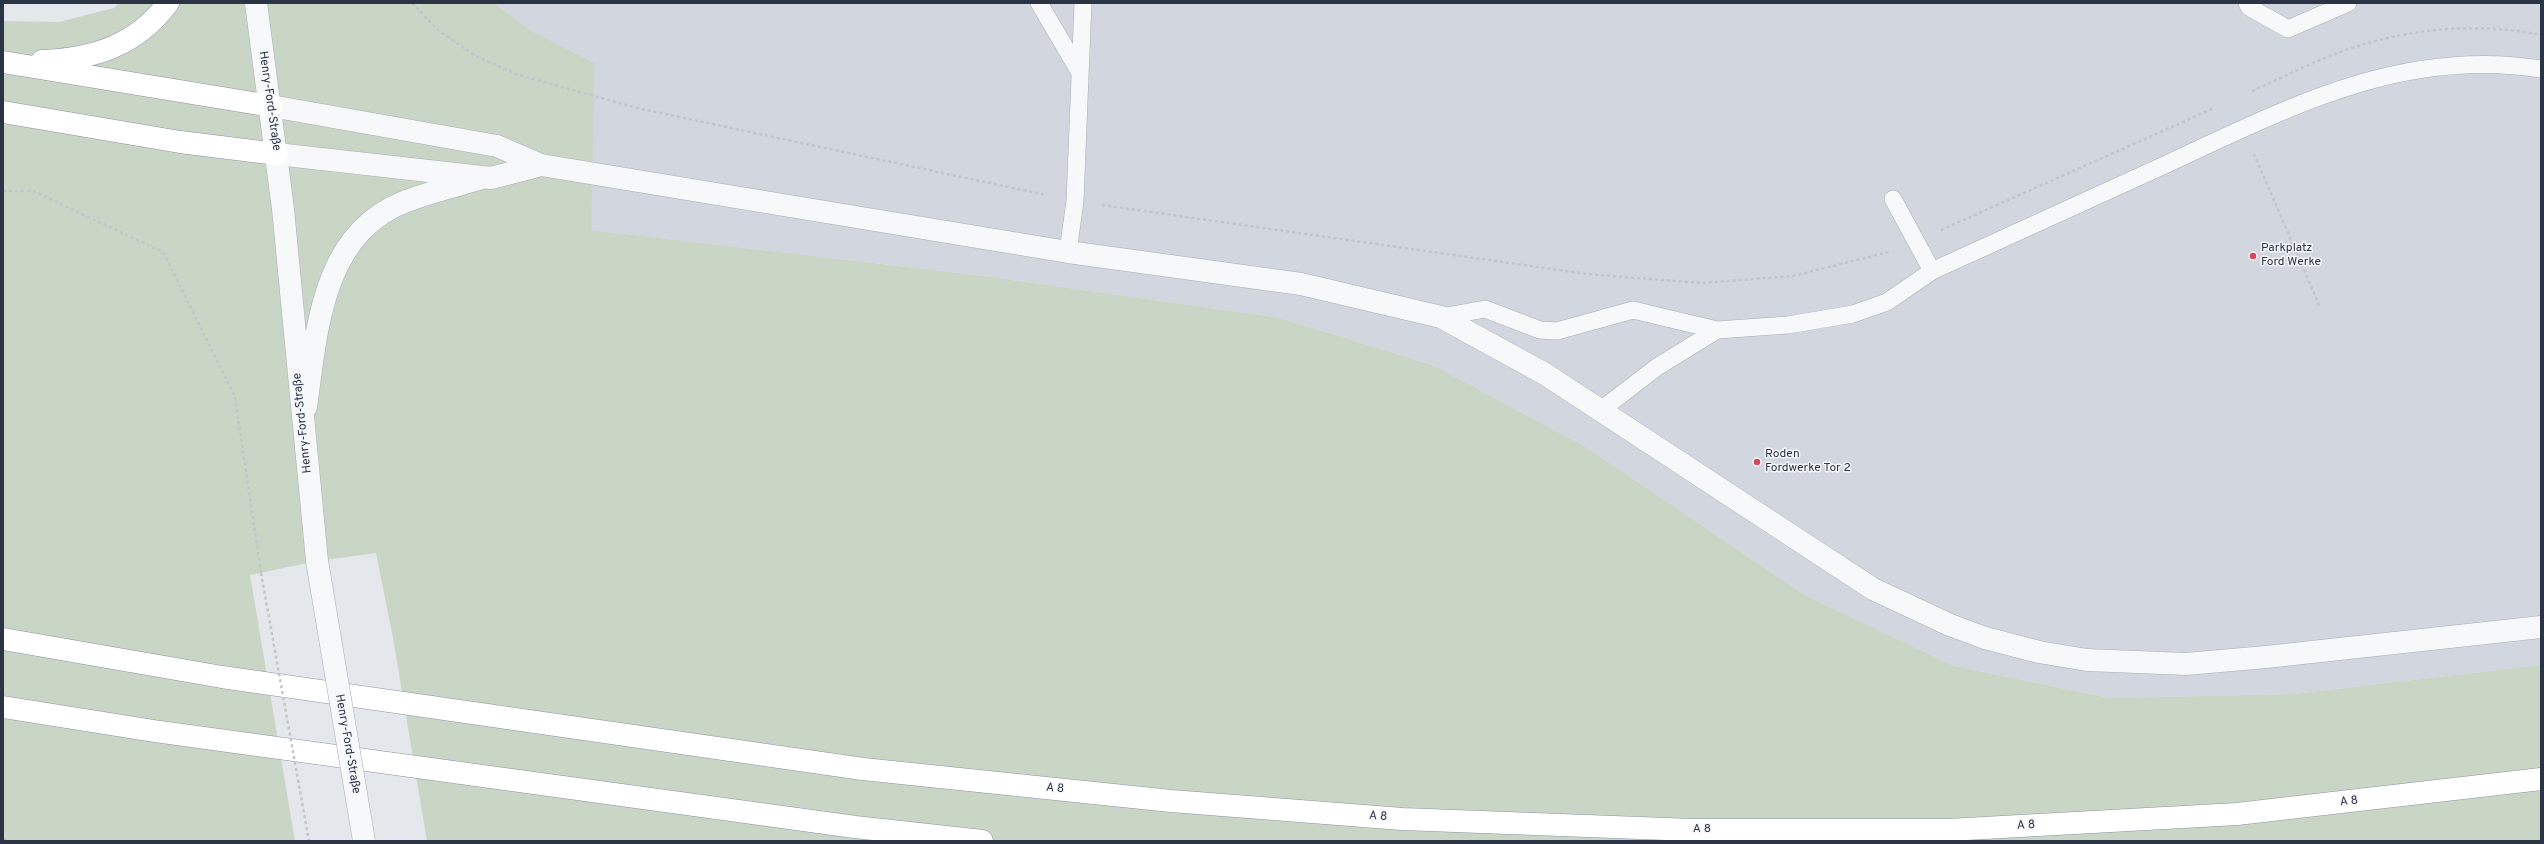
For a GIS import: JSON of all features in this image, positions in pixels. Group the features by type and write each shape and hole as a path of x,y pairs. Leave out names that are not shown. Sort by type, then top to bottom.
{"highway":[{"path":"5,62 52,61 109,51 143,29 168,3"},
{"path":"5,62 271,106"},
{"path":"3,112 180,142 277,154"},
{"name":"A 8","path":"3,639 230,678 862,769 1171,801 1402,818 1693,830 1948,830 2237,814 2541,779"},
{"path":"3,707 154,731 832,824 982,841"}],"street":[{"name":"Henry-Ford-Straße","path":"256,3 277,154 317,561 364,841"},
{"path":"271,106 496,146 541,165 1068,252 1302,284 1441,317 1545,374 1873,589 1950,625 1985,638 2039,652 2087,660 2186,664 2266,657 2541,627"},
{"path":"277,154 482,178 491,178 541,165"},
{"path":"303,426 318,322 334,270 346,249 359,233 379,215 404,202 482,178"}],"lane":[{"path":"1039,3 1079,71"},
{"path":"1068,252 1075,201 1079,71 1083,3"},
{"path":"2246,3 2249,7 2288,29 2348,3"},
{"path":"1441,317 1485,309 1540,330 1557,331 1634,310 1717,330 1788,325 1853,314 1887,302 1932,271 2242,129 2355,84 2396,72 2480,64 2541,70"},
{"path":"1893,199 1932,271"},
{"path":"1601,410 1657,367 1717,330"}],"path":[{"path":"412,3 439,31 476,56 516,74 637,108 1075,201 1587,274 1655,281 1702,283 1793,276 1885,253 1916,242 2214,108"},
{"path":"2249,92 2349,49 2424,31 2462,28 2505,29 2541,35"},
{"path":"2242,129 2320,307"},
{"path":"3,190 33,191 163,252 235,396 261,572 309,841"},
{"path":"3,839 11,841"}],"shaded area":[{"path":"494,3 2541,3 2541,665 2293,694 2110,698 1954,666 1805,595 1586,447 1435,366 1281,318 984,276 590,230 595,63 532,31"}],"green space":[{"path":"119,3 494,3 532,31 595,63 591,230 984,276 1281,318 1435,366 1586,447 1805,595 1954,666 2110,698 2293,694 2541,665 2541,841 427,841 393,638 376,553 317,561 250,575 295,841 3,841 3,21 59,22 114,8"}],"place":[{"name":"Parkplatz Ford Werke","path":"2253,256"},
{"name":"Roden Fordwerke Tor 2","path":"1757,462"}]}
